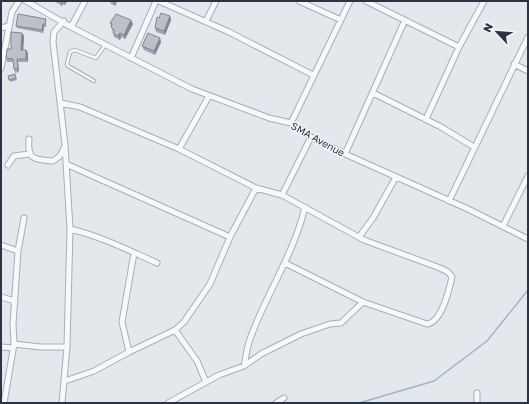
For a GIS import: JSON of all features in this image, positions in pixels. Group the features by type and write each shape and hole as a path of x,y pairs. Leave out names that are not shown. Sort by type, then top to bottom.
{"street":[{"path":"1,68 12,12 19,1"},
{"name":"SMA Avenue","path":"26,1 64,21 71,27 209,96 269,118 291,123 311,137 345,154 503,226 528,239"},
{"path":"71,27 85,1"},
{"path":"131,58 156,1"},
{"path":"159,1 206,21 313,75"},
{"path":"206,21 216,1"},
{"path":"298,1 341,20"},
{"path":"291,123 350,1"},
{"path":"366,1 459,47"},
{"path":"426,119 459,47 484,1"},
{"path":"345,154 405,20"},
{"path":"62,403 67,348 70,229 65,145 53,42 54,32 64,21"},
{"path":"1,28 9,26"},
{"path":"449,201 528,37"},
{"path":"514,64 528,71"},
{"path":"373,93 426,119 474,147"},
{"path":"179,149 209,96"},
{"path":"61,103 80,107 179,149 256,188 282,195 359,237 440,268 448,272 452,278 446,298 436,320 433,323 428,324 363,302 286,263"},
{"path":"282,195 311,137"},
{"path":"29,139 29,154"},
{"path":"8,165 14,156 29,154 34,158 54,160 60,156 65,145"},
{"path":"66,164 230,237"},
{"path":"503,226 528,176"},
{"path":"359,237 373,218 396,177"},
{"path":"65,381 94,371 128,352 175,330 184,322 205,293 230,237 256,188"},
{"path":"244,366 248,345 255,325 286,263 305,208"},
{"path":"4,403 14,346 18,251 24,218"},
{"path":"70,229 90,233 157,264"},
{"path":"1,245 18,251"},
{"path":"128,352 122,322 134,253"},
{"path":"1,297 15,301"},
{"path":"168,403 219,375 244,366 261,354 301,334 325,326 341,323 363,302"},
{"path":"175,330 197,361 206,382"},
{"path":"1,347 67,348"},
{"path":"477,393 477,403"},
{"path":"276,403 284,398"}],"lane":[{"path":"94,81 68,66 67,64 70,52 75,50 96,58 106,45"}],"building":[{"path":"161,13 170,16 164,31 155,28 157,17 159,18"},
{"path":"18,14 46,19 42,30 16,26"},
{"path":"116,14 131,20 124,35 120,33 118,36 113,33 114,30 111,27 112,24 110,23"},
{"path":"11,32 22,33 21,50 26,50 26,59 17,59 18,69 14,69 13,59 6,58 7,49 11,49"},
{"path":"148,33 160,38 154,51 142,46"},
{"path":"15,74 16,78 9,80 8,76"}],"waterway":[{"path":"359,403 434,381 487,341 528,290"}]}
